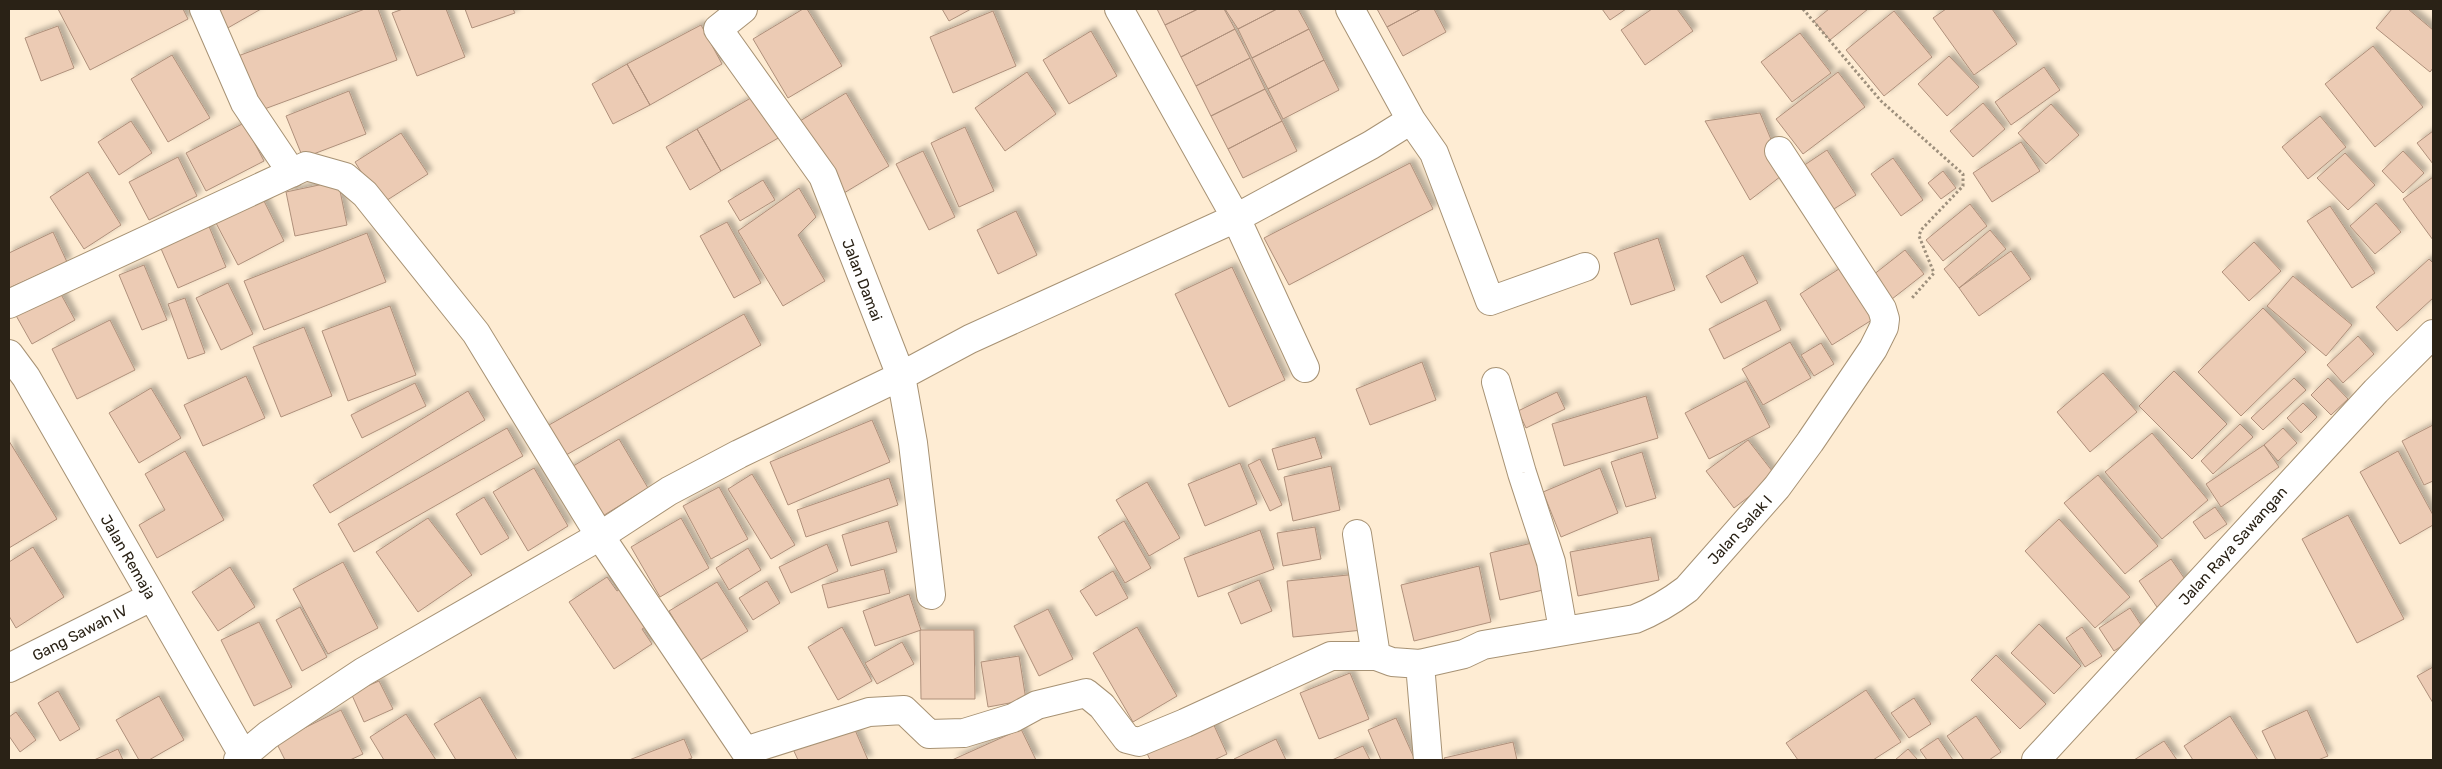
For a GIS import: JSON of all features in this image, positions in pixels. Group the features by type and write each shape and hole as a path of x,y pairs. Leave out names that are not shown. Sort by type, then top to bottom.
{"main road":[{"path":"204,9 245,103 292,173"},
{"name":"Jalan Damai","path":"743,9 713,19 823,176 868,298 900,376 913,443 931,596"},
{"path":"1119,9 1236,218 1305,368"},
{"path":"1350,9 1411,120 1434,153 1490,301 1585,267"},
{"path":"242,759 268,735 363,672 600,536 669,491 970,339 1236,218 1371,145 1411,120"},
{"path":"1779,151 1882,309 1885,319 1884,327"},
{"path":"9,304 306,166 323,169 345,177 365,194 476,333 600,536"},
{"name":"Jalan Salak I","path":"600,536 745,751 869,712 904,710 929,734 964,733 1014,718 1037,705 1086,693 1102,706 1127,739 1139,742 1331,656 1376,656 1392,662 1420,664 1464,654 1483,645 1635,619 1655,611 1687,589 1777,487 1838,403 1873,349 1884,327"},
{"name":"Jalan Raya Sawangan","path":"2036,760 2370,398 2433,334"},
{"name":"Jalan Remaja","path":"9,354 17,381 151,597 242,759"},
{"path":"1496,382 1522,473 1551,562 1563,630"},
{"path":"1357,534 1376,656"},
{"name":"Gang Sawah IV","path":"9,668 151,597"},
{"path":"1420,664 1428,760"}],"path":[{"path":"1803,9 1881,101 1963,174 1965,179 1964,186 1922,230 1919,236 1934,270 1932,277 1884,327"}],"building":[{"path":"58,9 183,9 188,19 90,70"},
{"path":"214,9 261,9 226,29"},
{"path":"365,9 378,9 397,60 259,111 238,56"},
{"path":"403,9 446,9 465,57 417,76 392,13"},
{"path":"465,9 513,9 515,13 472,28"},
{"path":"803,9 807,9 842,66 788,98 753,39"},
{"path":"942,9 971,9 949,21"},
{"path":"1157,9 1198,9 1165,25"},
{"path":"1198,9 1224,9 1235,29 1181,57 1165,25"},
{"path":"1225,9 1277,9 1238,29"},
{"path":"1277,9 1298,9 1309,29 1252,58 1238,29"},
{"path":"1377,9 1421,9 1387,27"},
{"path":"1421,9 1434,9 1446,32 1403,56 1387,27"},
{"path":"1602,9 1626,9 1610,20"},
{"path":"1652,9 1677,9 1693,31 1645,65 1621,30"},
{"path":"1829,9 1868,9 1830,40 1814,21"},
{"path":"1946,9 1992,9 2017,44 1974,75 1933,18"},
{"path":"2392,9 2408,9 2433,30 2433,68 2430,72 2376,28"},
{"path":"993,11 1016,66 953,93 930,37"},
{"path":"1894,11 1932,57 1884,96 1846,50"},
{"path":"701,25 722,64 650,105 627,64"},
{"path":"58,26 74,68 41,81 25,38"},
{"path":"1235,29 1250,58 1196,86 1181,57"},
{"path":"1309,29 1324,60 1268,89 1252,58"},
{"path":"1091,31 1117,76 1069,104 1043,60"},
{"path":"1800,33 1831,73 1792,102 1761,62"},
{"path":"2373,46 2423,107 2375,147 2325,84"},
{"path":"172,55 210,118 168,142 131,79"},
{"path":"1949,56 1979,87 1947,116 1918,84"},
{"path":"1250,58 1265,89 1211,116 1196,86"},
{"path":"1324,60 1339,90 1283,119 1268,89"},
{"path":"627,64 650,105 613,124 592,84"},
{"path":"2044,67 2060,90 2011,125 1995,102"},
{"path":"1027,72 1056,114 1005,151 975,108"},
{"path":"1838,72 1865,107 1803,154 1776,119"},
{"path":"1265,89 1282,121 1228,149 1211,116"},
{"path":"349,91 366,134 303,158 286,116"},
{"path":"846,93 889,166 839,196 795,124"},
{"path":"756,95 780,137 721,171 697,129"},
{"path":"1983,103 2005,129 1973,157 1950,131"},
{"path":"2051,104 2079,135 2046,164 2018,133"},
{"path":"1760,113 1785,173 1750,200 1705,121"},
{"path":"2320,116 2346,147 2308,179 2282,147"},
{"path":"131,121 152,153 119,175 98,142"},
{"path":"1282,121 1297,151 1243,178 1228,149"},
{"path":"244,123 264,161 206,191 186,153"},
{"path":"965,127 994,191 959,207 931,143"},
{"path":"697,129 721,171 690,190 666,147"},
{"path":"2433,131 2433,164 2417,143"},
{"path":"401,133 428,174 381,204 355,162"},
{"path":"2021,142 2040,171 1992,202 1973,173"},
{"path":"1827,150 1856,195 1826,214 1797,170"},
{"path":"923,151 955,217 929,230 896,164"},
{"path":"2403,151 2424,173 2403,193 2382,171"},
{"path":"2345,153 2375,185 2348,210 2317,178"},
{"path":"178,157 197,196 149,220 129,182"},
{"path":"1893,158 1923,200 1901,216 1871,174"},
{"path":"1410,163 1433,209 1289,285 1264,238"},
{"path":"1943,171 1956,188 1941,199 1928,183"},
{"path":"88,172 121,225 84,249 50,197"},
{"path":"2433,177 2433,240 2403,199"},
{"path":"763,180 775,200 740,221 728,201"},
{"path":"338,181 347,225 295,236 286,192"},
{"path":"799,188 816,217 798,235 825,281 783,306 738,231"},
{"path":"263,199 284,241 238,265 216,223"},
{"path":"2376,203 2401,232 2375,254 2350,226"},
{"path":"1970,204 1987,226 1943,261 1926,240"},
{"path":"2330,206 2375,273 2352,288 2307,221"},
{"path":"1016,211 1037,255 998,274 977,230"},
{"path":"727,222 761,283 734,298 700,236"},
{"path":"208,224 226,267 178,288 159,244"},
{"path":"1990,230 2006,249 1959,288 1944,269"},
{"path":"53,232 67,262 9,288 9,253"},
{"path":"367,233 386,282 264,330 244,281"},
{"path":"1658,238 1675,290 1631,305 1614,253"},
{"path":"2254,242 2281,271 2249,301 2222,272"},
{"path":"1905,250 1924,274 1892,299 1873,275"},
{"path":"2011,251 2031,279 1979,316 1959,288"},
{"path":"1743,255 1758,283 1721,303 1706,276"},
{"path":"2429,259 2433,263 2433,298 2397,331 2376,307"},
{"path":"144,265 167,320 142,330 119,275"},
{"path":"1232,267 1285,380 1229,407 1175,294"},
{"path":"1842,267 1875,318 1832,345 1800,294"},
{"path":"2293,276 2352,325 2326,356 2267,306"},
{"path":"228,283 253,334 221,350 196,298"},
{"path":"57,287 75,320 32,344 14,312"},
{"path":"185,298 205,353 188,359 168,304"},
{"path":"1766,300 1781,330 1724,359 1709,329"},
{"path":"390,306 416,375 348,401 322,331"},
{"path":"2263,308 2306,352 2241,416 2198,372"},
{"path":"744,314 761,345 559,459 542,429"},
{"path":"110,320 135,370 77,399 52,349"},
{"path":"304,327 332,396 281,417 253,347"},
{"path":"2358,336 2374,354 2343,383 2327,365"},
{"path":"1790,342 1811,378 1763,405 1742,369"},
{"path":"1821,343 1834,364 1814,376 1801,355"},
{"path":"1422,362 1436,400 1370,425 1356,389"},
{"path":"2174,371 2227,424 2192,459 2139,406"},
{"path":"2103,373 2137,412 2090,452 2057,412"},
{"path":"246,376 265,418 203,446 184,405"},
{"path":"2294,378 2306,390 2263,430 2251,418"},
{"path":"2328,378 2348,399 2331,415 2311,395"},
{"path":"1746,381 1770,427 1709,459 1685,413"},
{"path":"415,383 426,406 362,438 351,415"},
{"path":"151,388 181,438 139,463 109,413"},
{"path":"468,391 485,420 330,513 313,485"},
{"path":"1557,392 1565,409 1526,428 1518,411"},
{"path":"1646,396 1658,438 1564,466 1552,424"},
{"path":"2303,403 2317,417 2301,433 2287,418"},
{"path":"872,420 890,462 788,505 770,462"},
{"path":"2240,424 2253,437 2213,474 2201,461"},
{"path":"2433,425 2433,481 2424,485 2402,441"},
{"path":"507,428 523,456 354,552 338,524"},
{"path":"2283,428 2297,443 2278,461 2264,445"},
{"path":"2152,433 2208,500 2162,539 2105,472"},
{"path":"1315,437 1322,458 1278,470 1272,449"},
{"path":"619,439 648,488 593,522 563,472"},
{"path":"1748,440 1776,476 1734,508 1706,471"},
{"path":"9,441 57,519 9,548"},
{"path":"2264,445 2279,467 2221,507 2206,484"},
{"path":"185,451 224,520 157,558 139,525 165,510 145,474"},
{"path":"2398,451 2433,515 2433,525 2400,544 2360,472"},
{"path":"1642,452 1656,498 1626,507 1611,462"},
{"path":"1260,459 1282,505 1270,511 1248,465"},
{"path":"1240,463 1257,504 1205,526 1188,484"},
{"path":"1331,466 1340,510 1293,521 1284,477"},
{"path":"534,468 568,526 528,551 493,492"},
{"path":"1600,468 1618,513 1561,537 1543,492"},
{"path":"752,474 795,545 771,559 728,489"},
{"path":"2098,475 2158,546 2125,574 2064,503"},
{"path":"889,478 898,505 806,537 797,510"},
{"path":"1147,482 1180,538 1149,556 1116,500"},
{"path":"719,487 748,539 711,559 683,506"},
{"path":"484,497 509,538 481,555 456,514"},
{"path":"2215,507 2227,524 2205,539 2193,522"},
{"path":"2348,515 2404,619 2357,643 2302,539"},
{"path":"428,518 472,575 418,612 376,552"},
{"path":"681,518 709,568 660,597 631,547"},
{"path":"2059,519 2130,597 2095,628 2025,551"},
{"path":"888,521 897,552 851,566 842,535"},
{"path":"1124,521 1151,568 1125,583 1098,537"},
{"path":"1315,527 1321,559 1283,566 1277,533"},
{"path":"1260,530 1274,569 1198,597 1184,558"},
{"path":"1651,537 1659,580 1578,596 1570,552"},
{"path":"1532,543 1543,590 1500,600 1490,553"},
{"path":"827,544 838,571 791,593 779,567"},
{"path":"33,547 64,597 16,628 9,616 9,562"},
{"path":"748,548 761,570 729,590 716,568"},
{"path":"2171,559 2191,588 2159,610 2139,581"},
{"path":"343,562 378,628 328,654 293,589"},
{"path":"1479,566 1491,622 1414,641 1401,585"},
{"path":"230,567 255,607 218,631 192,592"},
{"path":"884,569 890,593 828,608 822,585"},
{"path":"1113,571 1128,598 1096,616 1080,591"},
{"path":"1358,574 1363,630 1293,637 1287,581"},
{"path":"607,577 617,591 626,585 651,624 642,629 652,644 614,669 569,602"},
{"path":"1259,580 1272,611 1241,624 1228,593"},
{"path":"767,581 780,603 753,620 739,598"},
{"path":"717,582 748,631 699,661 669,611"},
{"path":"909,594 921,630 875,646 863,611"},
{"path":"300,607 327,657 302,671 276,620"},
{"path":"2130,608 2145,631 2114,651 2099,628"},
{"path":"1048,609 1073,659 1039,676 1014,626"},
{"path":"259,622 292,687 254,706 221,640"},
{"path":"2039,624 2081,666 2054,694 2011,653"},
{"path":"842,627 872,681 838,700 808,647"},
{"path":"1137,627 1177,696 1133,722 1093,653"},
{"path":"2082,627 2102,656 2085,667 2066,638"},
{"path":"920,630 974,630 975,699 921,699"},
{"path":"902,642 914,664 877,684 865,663"},
{"path":"1996,655 2046,704 2020,729 1971,680"},
{"path":"1019,656 1026,700 988,707 981,662"},
{"path":"2433,667 2433,703 2417,676"},
{"path":"1350,673 1369,719 1319,739 1300,693"},
{"path":"379,681 393,709 364,722 351,693"},
{"path":"1866,690 1901,742 1873,760 1798,760 1786,743"},
{"path":"58,691 80,729 60,741 38,703"},
{"path":"159,696 184,740 149,760 139,760 116,720"},
{"path":"480,697 517,760 456,760 434,724"},
{"path":"1914,698 1931,724 1909,738 1891,713"},
{"path":"341,710 363,754 350,760 285,760 276,742"},
{"path":"2307,710 2328,756 2318,760 2276,760 2262,731"},
{"path":"16,712 36,740 20,752 9,736 9,717"},
{"path":"406,714 436,760 384,760 370,737"},
{"path":"1976,716 2001,752 1989,760 1964,760 1947,736"},
{"path":"2230,716 2258,760 2193,760 2184,746"},
{"path":"1396,718 1415,760 1381,760 1368,730"},
{"path":"1212,721 1227,754 1214,760 1150,760 1146,751"},
{"path":"852,723 868,760 798,760 793,749"},
{"path":"1021,729 1036,760 952,760"},
{"path":"1938,738 1953,760 1927,760 1920,750"},
{"path":"684,739 692,758 686,760 629,760"},
{"path":"1276,739 1286,760 1234,759"},
{"path":"2164,741 2177,760 2134,760"},
{"path":"1513,742 1517,760 1445,760 1444,758"},
{"path":"1363,746 1370,760 1332,760"},
{"path":"118,749 123,760 94,760"},
{"path":"1908,749 1918,760 1895,760"}]}
